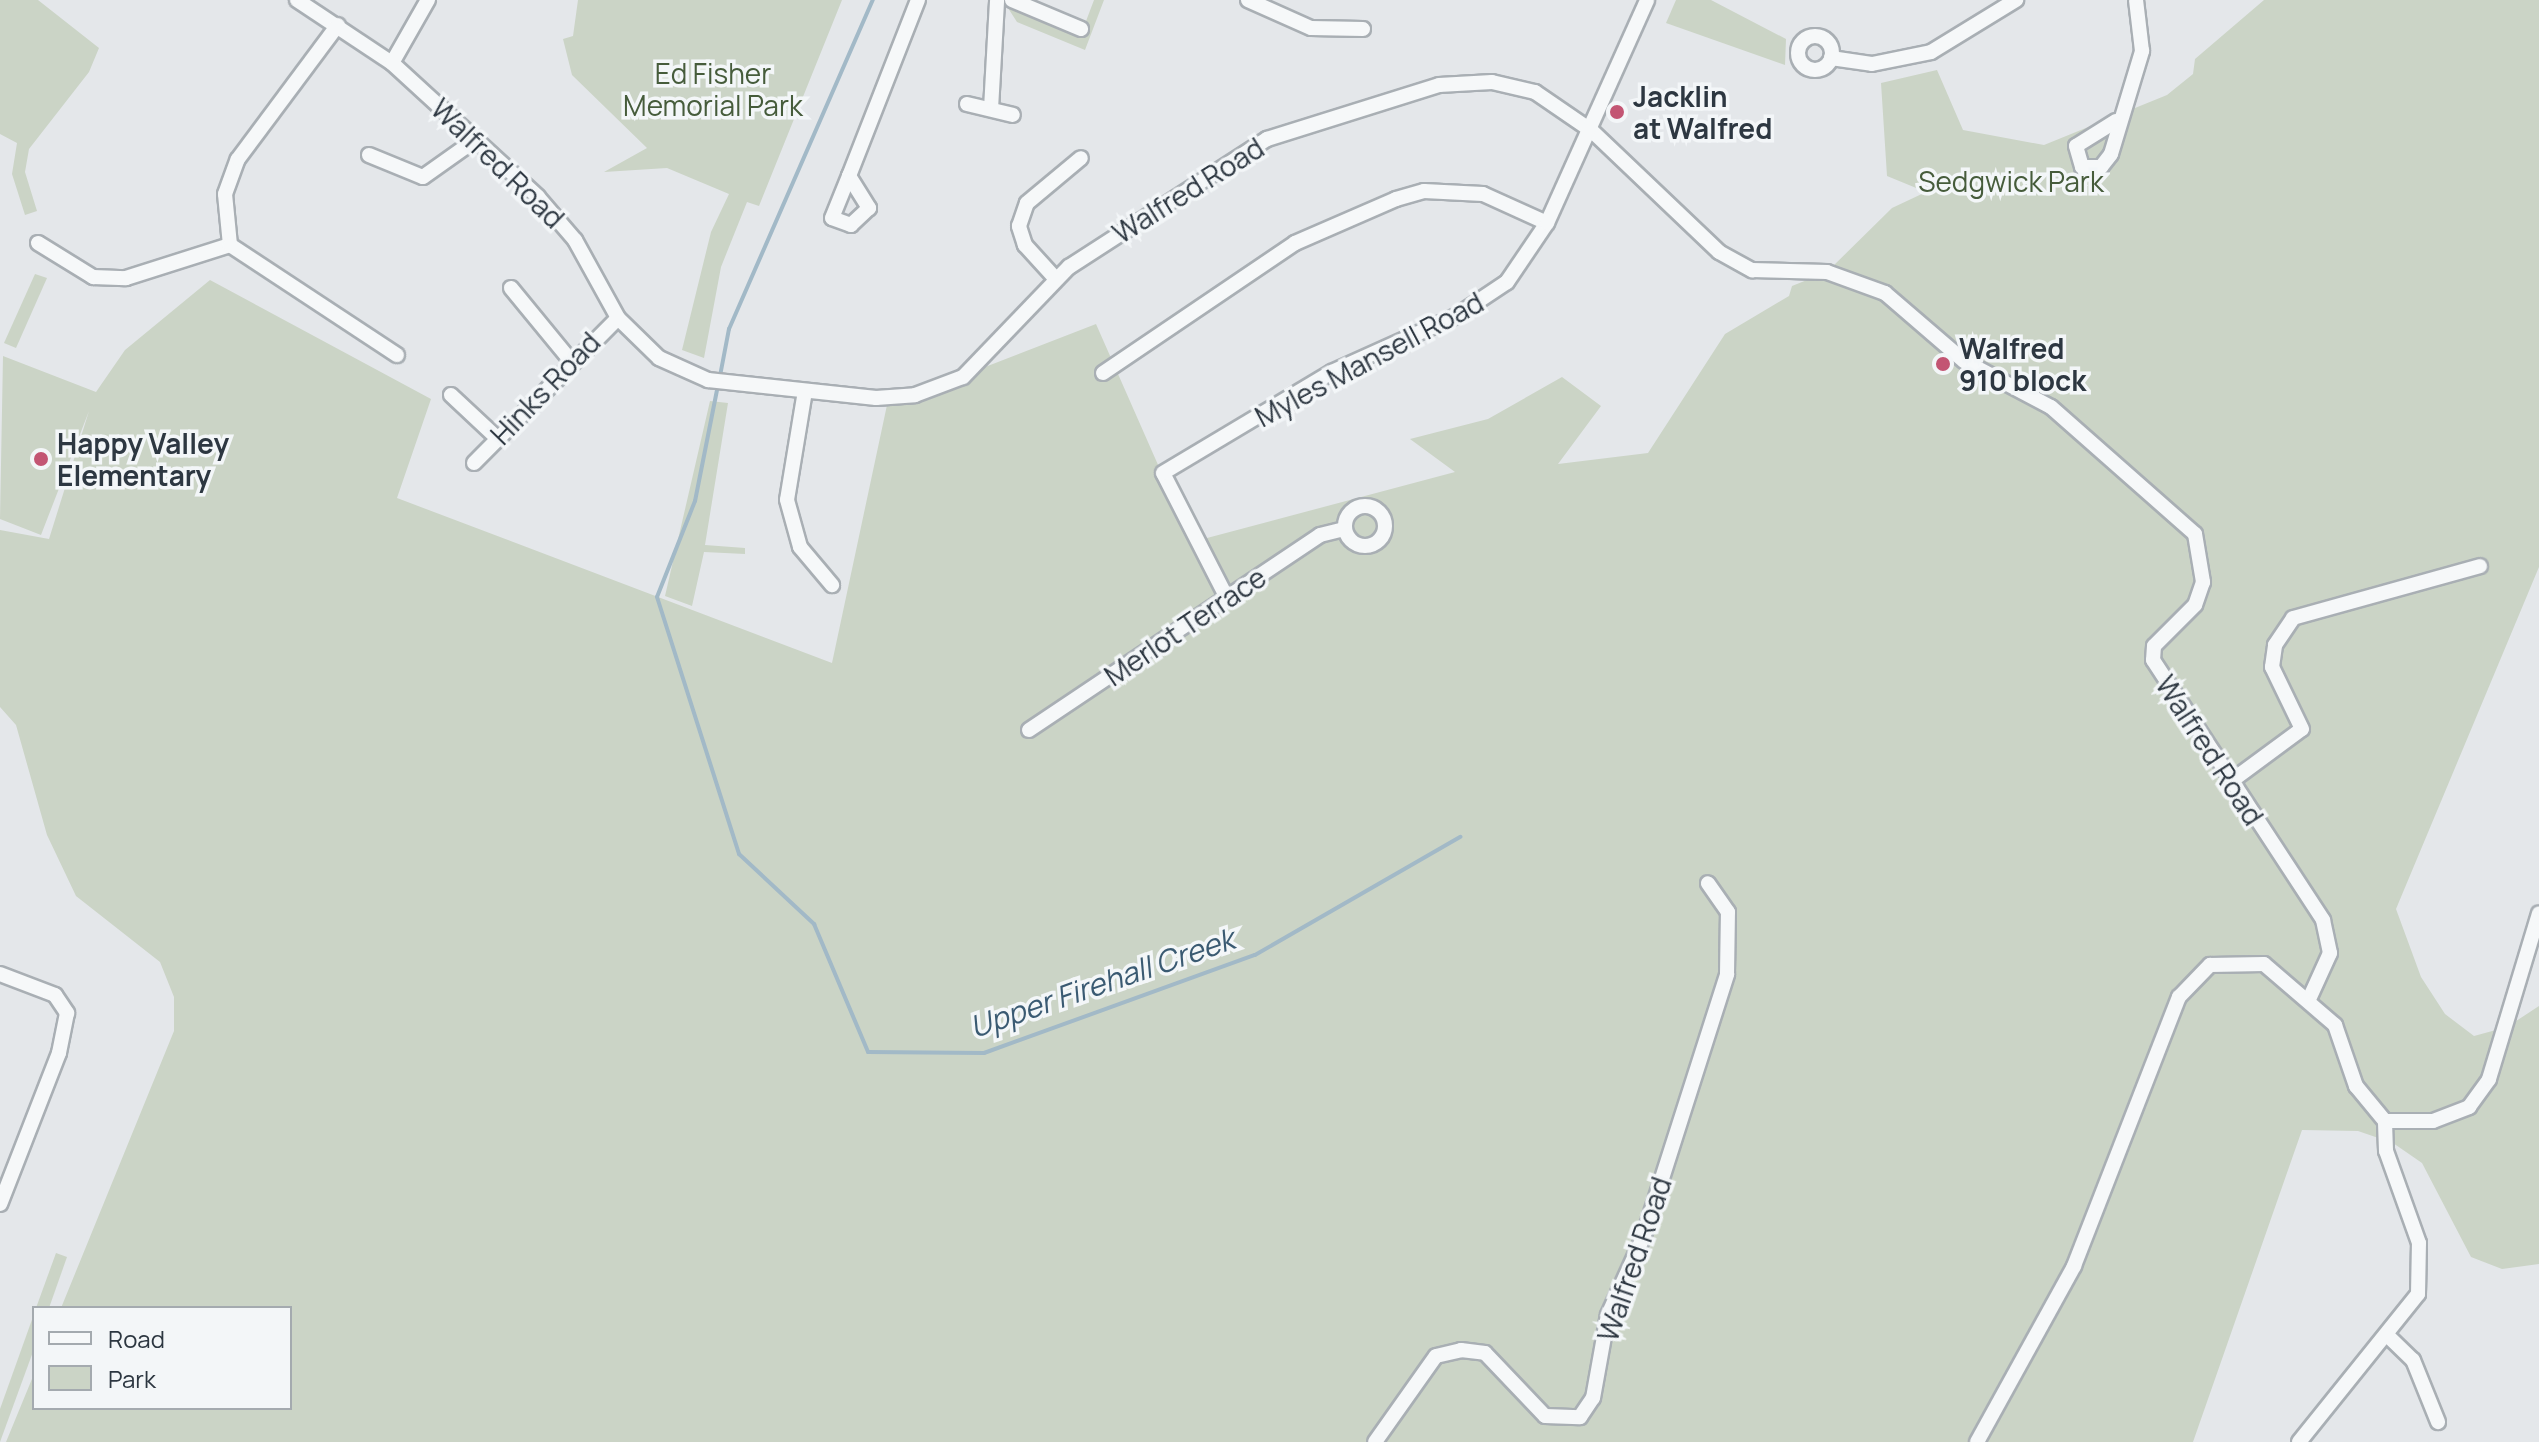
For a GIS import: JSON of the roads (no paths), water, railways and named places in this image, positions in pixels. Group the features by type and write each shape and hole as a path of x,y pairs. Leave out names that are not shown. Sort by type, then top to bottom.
{"street":[{"name":"Walfred Road","path":"297,0 392,63 558,217 618,318 643,346 688,373 805,391 885,398 950,384 1055,278 1240,152 1358,105 1439,85 1492,82 1535,92 1592,131 1719,252 1752,270 1827,272 1885,293 1964,361 2051,407 2195,534 2203,582 2195,605 2154,646 2153,660 2323,920 2330,953 2310,997"},
{"path":"392,63 428,0"},
{"path":"849,176 918,0"},
{"path":"991,109 997,0"},
{"path":"1012,0 1081,29"},
{"path":"1248,0 1311,28 1363,29"},
{"name":"Myles Mansell Road","path":"1227,598 1163,473 1357,359 1483,302 1527,258 1547,223 1592,131 1647,0"},
{"path":"1831,58 1872,64 1931,52 2016,0"},
{"path":"2116,121 2142,51 2136,0"},
{"path":"230,245 225,194 238,159 338,25"},
{"path":"967,104 1013,115"},
{"path":"369,155 423,177 475,140"},
{"path":"1055,278 1025,245 1019,226 1027,203 1081,158"},
{"path":"1103,373 1274,255 1396,199 1424,191 1483,194 1547,223"},
{"path":"38,243 93,277 126,278 230,245"},
{"path":"230,245 397,355"},
{"path":"511,288 571,361"},
{"name":"Hinks Road","path":"474,463 571,361 618,318"},
{"path":"805,391 787,500 800,547 832,585"},
{"path":"451,395 496,437"},
{"name":"Merlot Terrace","path":"1029,730 1320,535 1344,529"},
{"path":"2230,782 2302,729 2272,667 2275,645 2293,618 2480,566"},
{"name":"Walfred Road","path":"1375,1442 1436,1356 1461,1350 1485,1353 1545,1416 1580,1417 1593,1398 1608,1315 1643,1238 1727,974 1728,912 1708,883"},
{"path":"2385,1121 2433,1121 2469,1107 2482,1088 2516,1003 2539,913"},
{"path":"1977,1442 2074,1266 2179,997 2210,965 2264,964 2310,997 2335,1025 2356,1086 2385,1121 2386,1151 2423,1270 2418,1294 2389,1337 2299,1442"},
{"path":"0,974 66,1006 59,1053 0,1204"},
{"path":"2389,1337 2413,1360 2438,1422"}],"waterway":[{"name":"Upper Firehall Creek","path":"720,376 729,329 873,0"},
{"name":"Upper Firehall Creek","path":"718,385 695,501 657,597 739,854 814,924 868,1052 984,1053 1255,955 1460,837"}],"place":[{"name":"Jacklin at Walfred","path":"1617,112"},
{"name":"Walfred 910 block","path":"1943,364"},
{"name":"Happy Valley Elementary","path":"41,459"}],"park label":[{"name":"Ed Fisher Memorial Park","path":"713,89"},
{"name":"Sedgwick Park","path":"2011,181"}]}
